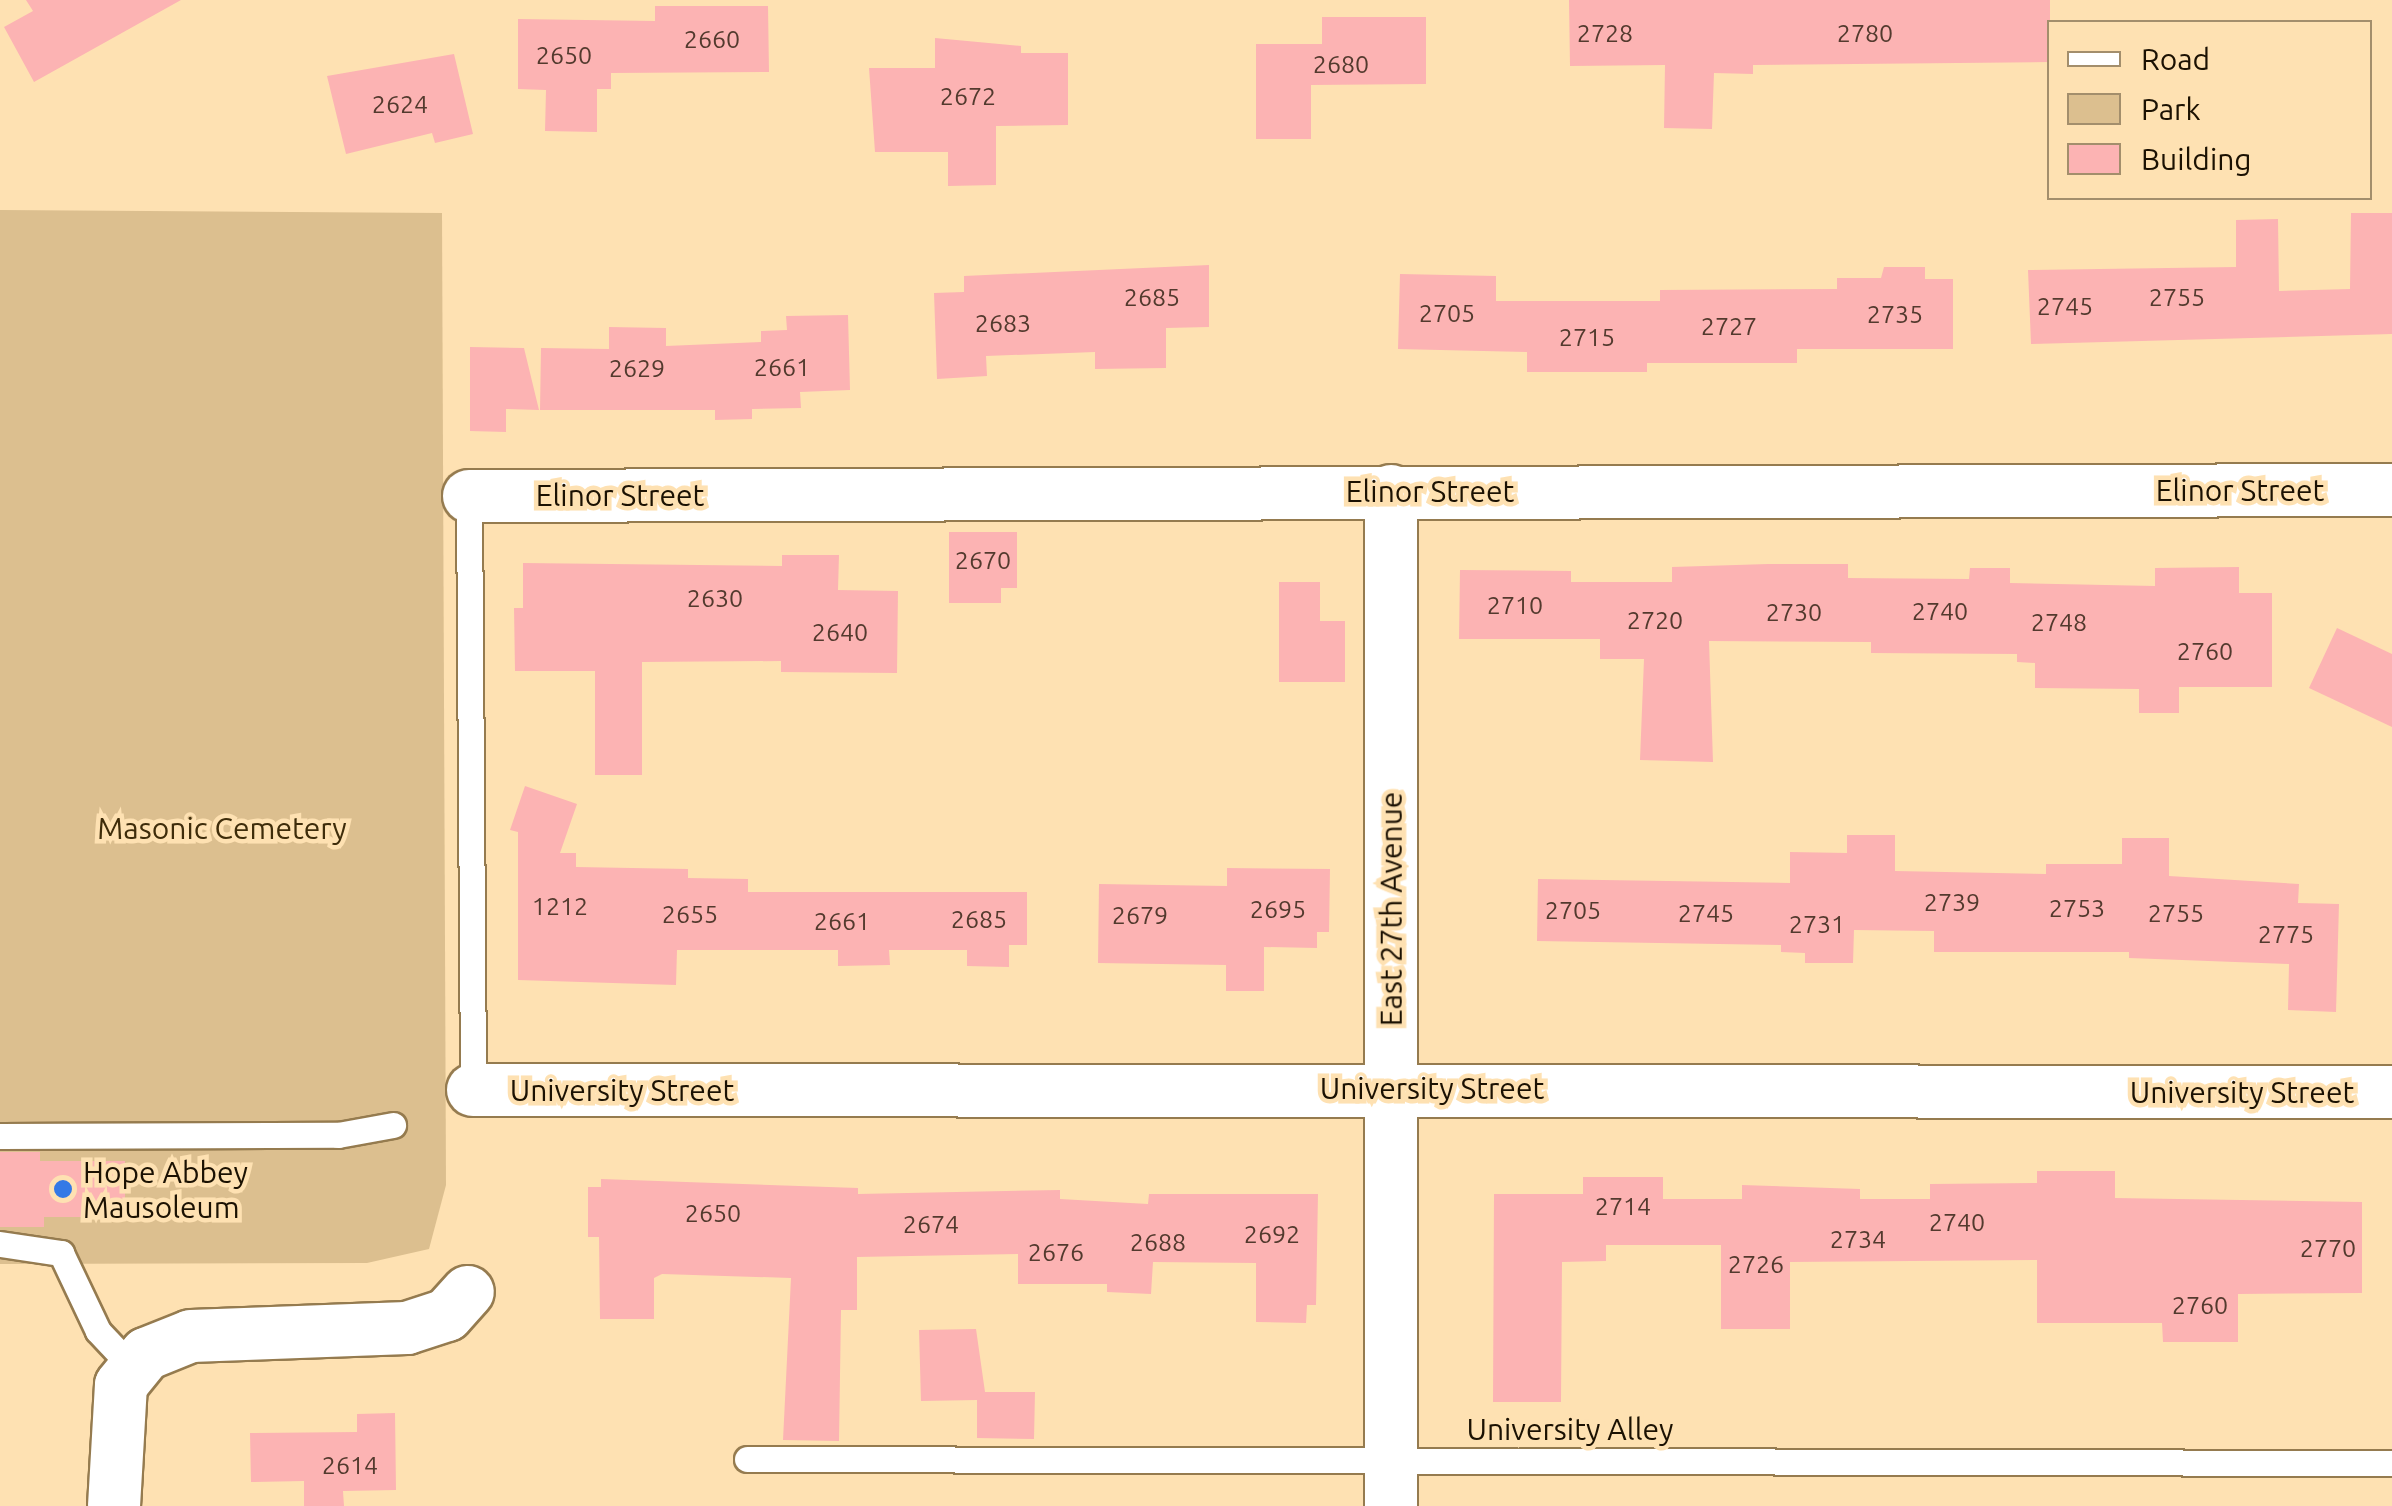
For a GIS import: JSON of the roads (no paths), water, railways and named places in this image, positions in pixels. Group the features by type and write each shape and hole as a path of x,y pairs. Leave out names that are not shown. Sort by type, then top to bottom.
{"street":[{"name":"Elinor Street","path":"469,496 2392,490"},
{"name":"East 27th Avenue","path":"1391,491 1391,1484"},
{"name":"University Street","path":"473,1090 2392,1092"},
{"path":"114,1506 116,1412 131,1366 167,1342 190,1336 407,1328 447,1315 468,1292"}],"lane":[{"path":"469,496 473,1090"},
{"path":"0,1136 338,1135 392,1126"},
{"path":"0,1244 61,1252 98,1330 131,1366"},
{"name":"University Alley","path":"747,1459 1391,1484 2392,1463"}],"place":[{"name":"Hope Abbey Mausoleum","path":"63,1189"}],"park label":[{"name":"Masonic Cemetery","path":"222,828"}]}
